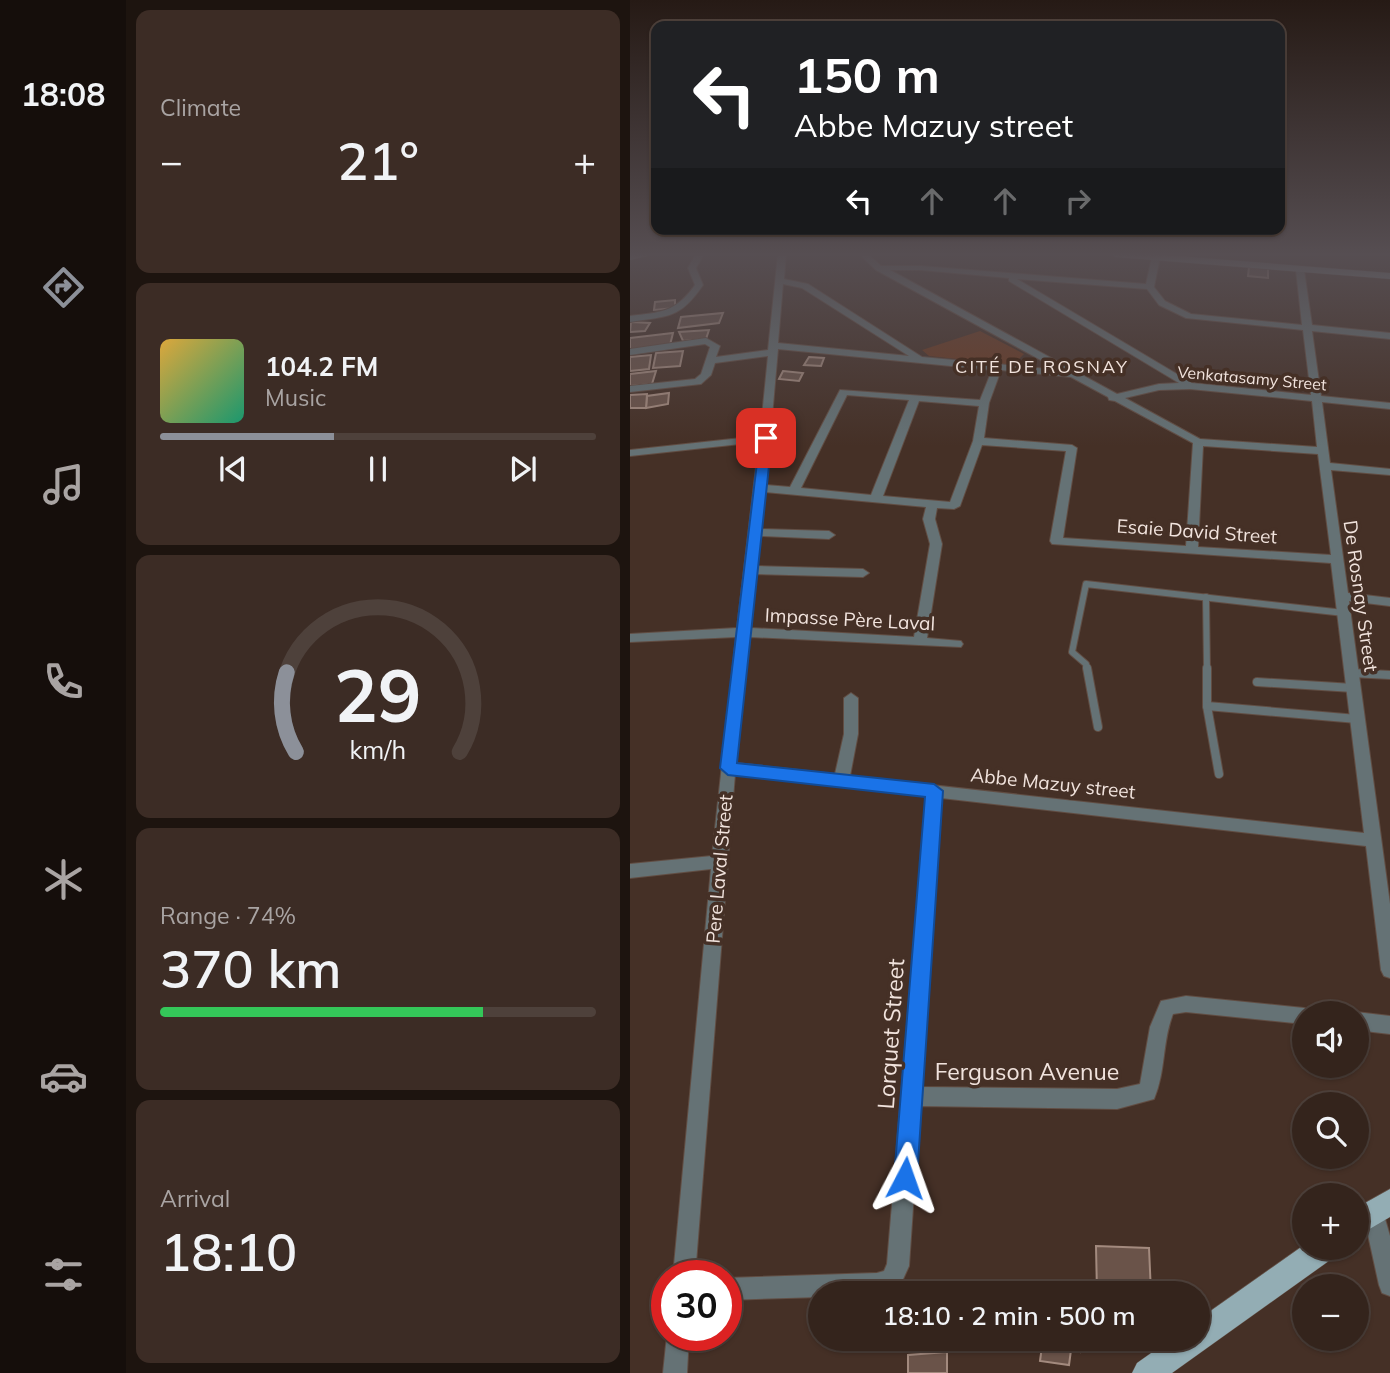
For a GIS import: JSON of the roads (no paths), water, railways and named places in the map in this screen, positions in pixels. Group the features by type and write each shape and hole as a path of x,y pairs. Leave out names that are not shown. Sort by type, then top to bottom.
{"main road":[{"path":"1210,1328 1306,1260"},
{"path":"1147,1373 1178,1351"}],"street":[{"name":"Pere Laval Street","path":"685,1260 728,768 761,488 776,318"},
{"path":"855,318 921,360"},
{"path":"971,318 1113,398 1198,442 1324,459 1390,472"},
{"path":"1077,318 1190,386"},
{"path":"1195,318 1390,336"},
{"name":"De Rosnay Street","path":"1305,318 1374,840 1385,883 1390,970"},
{"path":"630,352 706,341 715,346 706,375 694,383 630,388"},
{"path":"712,360 774,349 1074,374"},
{"path":"761,488 954,506 978,441 984,403 997,368"},
{"name":"Venkatasamy Street","path":"1113,398 1159,387 1190,386 1390,406"},
{"path":"794,491 844,393 984,403"},
{"path":"876,498 915,397"},
{"path":"630,453 766,438"},
{"name":"Esaie David Street","path":"978,441 1072,448 1056,541 1335,559"},
{"path":"1192,549 1198,442"},
{"path":"920,642 936,544 929,519 932,504"},
{"path":"755,532 829,535"},
{"path":"750,570 863,573"},
{"path":"1342,596 1390,602"},
{"name":"Impasse Père Laval","path":"630,638 742,632 956,643"},
{"path":"841,781 851,734 851,698"},
{"name":"Abbe Mazuy street","path":"728,768 1374,840"},
{"name":"Lorquet Street","path":"742,1288 877,1284 891,1280 898,1266 934,791"},
{"path":"630,871 719,862"},
{"name":"Ferguson Avenue","path":"911,1096 1117,1100 1134,1097 1147,1092 1155,1076 1162,1016 1167,1007 1186,1004 1292,1015"},
{"path":"1369,1023 1390,1025"},
{"path":"1373,1213 1390,1285"},
{"path":"675,1373 677,1351"}],"lane":[{"path":"1098,727 1086,664 1072,652 1086,584 1344,612"},
{"path":"1206,597 1207,706 1219,774"},
{"path":"1352,673 1390,675"},
{"path":"1257,682 1354,688"},
{"path":"1207,706 1358,720"}],"district":[{"name":"CITÉ DE ROSNAY","path":"1042,367"}]}
